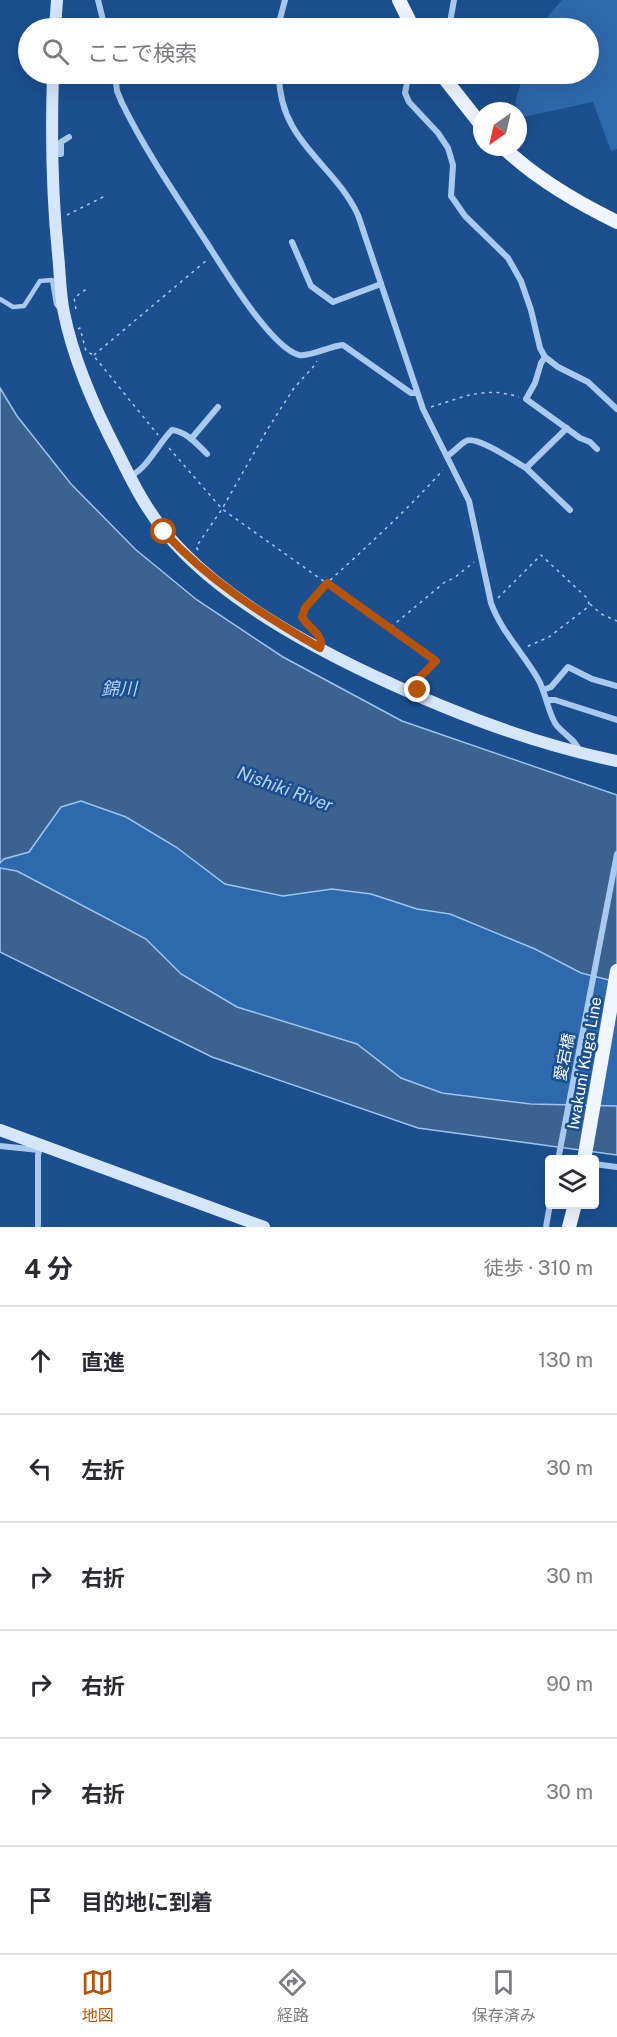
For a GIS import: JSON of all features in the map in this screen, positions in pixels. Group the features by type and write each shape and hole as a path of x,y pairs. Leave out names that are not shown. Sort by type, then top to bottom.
{"main road":[{"path":"399,0 408,18"},
{"path":"449,84 473,115"},
{"path":"513,156 533,173 560,191 617,222"},
{"name":"Iwakuni Kuga Line","path":"585,1155 617,971"},
{"path":"569,1227 574,1209"}],"street":[{"path":"56,18 57,0"},
{"path":"98,0 102,18"},
{"path":"280,18 285,0"},
{"path":"451,18 454,0"},
{"path":"53,84 55,225 68,311 95,408 129,477 151,514 184,553 212,579 320,648 408,692 481,722 580,754 617,761"},
{"path":"116,84 117,91 142,140 166,181 248,305 282,344 299,355 343,345 411,393 417,393"},
{"path":"280,84 293,129 303,145 352,201 358,215 423,410 469,501 491,603 496,616 543,690 554,722 560,731 578,746 580,754"},
{"path":"407,84 405,93 409,102 438,133 448,148 453,165 451,196 465,216 508,258 521,281 540,348 545,357 558,367 588,382 617,409"},
{"path":"53,154 62,154 62,142 69,137"},
{"path":"292,242 311,286 333,302 381,284"},
{"path":"545,357 526,399 597,449"},
{"path":"191,439 218,407"},
{"path":"526,468 567,428"},
{"path":"129,477 141,470 172,430 191,439 207,454"},
{"path":"447,456 466,441 480,442 526,468 570,510"},
{"path":"543,690 551,687 568,667 592,679 617,686"},
{"path":"547,700 555,700 617,720"},
{"name":"愛宕橋","path":"559,1155 617,854"},
{"path":"0,1130 40,1147 257,1226"},
{"path":"0,1146 40,1147"},
{"path":"38,1227 40,1147"},
{"path":"599,1165 617,1167"},
{"path":"546,1227 549,1209"}],"lane":[{"path":"0,299 13,307 24,306 40,281 52,280 56,304 68,311"}],"path":[{"path":"65,215 107,195"},
{"path":"93,356 214,254"},
{"path":"68,311 76,309 74,298 89,287"},
{"path":"76,329 80,328 86,351 93,356 222,509 436,661 416,681 418,690"},
{"path":"200,553 196,547 222,509 267,430 294,388 313,367 325,348"},
{"path":"423,410 477,392 493,392 526,399"},
{"path":"320,648 322,642 320,637 302,617 305,608 327,583 451,464"},
{"path":"491,603 498,599 541,555 569,579 601,614 617,621"},
{"path":"391,628 445,582 483,558"},
{"path":"519,650 549,637 588,607 589,603"}],"shaded area":[{"path":"562,0 617,0 617,149 611,151 593,102 527,116 527,102 516,102 521,84 599,84 599,18 548,18"},
{"path":"81,801 126,817 176,847 283,896 332,889 371,894 417,909 450,914 535,949 581,973 617,982 617,1106 531,1104 442,1093 401,1078 357,1044 238,1007 181,974 146,939 17,871 0,868 0,863 4,859 29,852 61,807"}],"water":[{"name":"錦川","path":"0,388 17,416 71,484 135,549 197,600 283,657 402,721 617,795 617,982 581,973 535,949 450,914 417,909 371,894 332,889 283,896 225,884 176,847 126,817 81,801 61,807 29,852 4,859 0,863"},
{"path":"0,868 17,871 146,939 181,974 237,1007 357,1044 401,1078 442,1093 531,1104 617,1106 617,1155 418,1128 212,1057 0,952"}],"route":[{"path":"164,532 212,579 320,648 322,642 320,637 302,617 305,608 327,583 436,661 416,681 418,690"}],"water label":[{"name":"Nishiki River","path":"285,789"}]}
